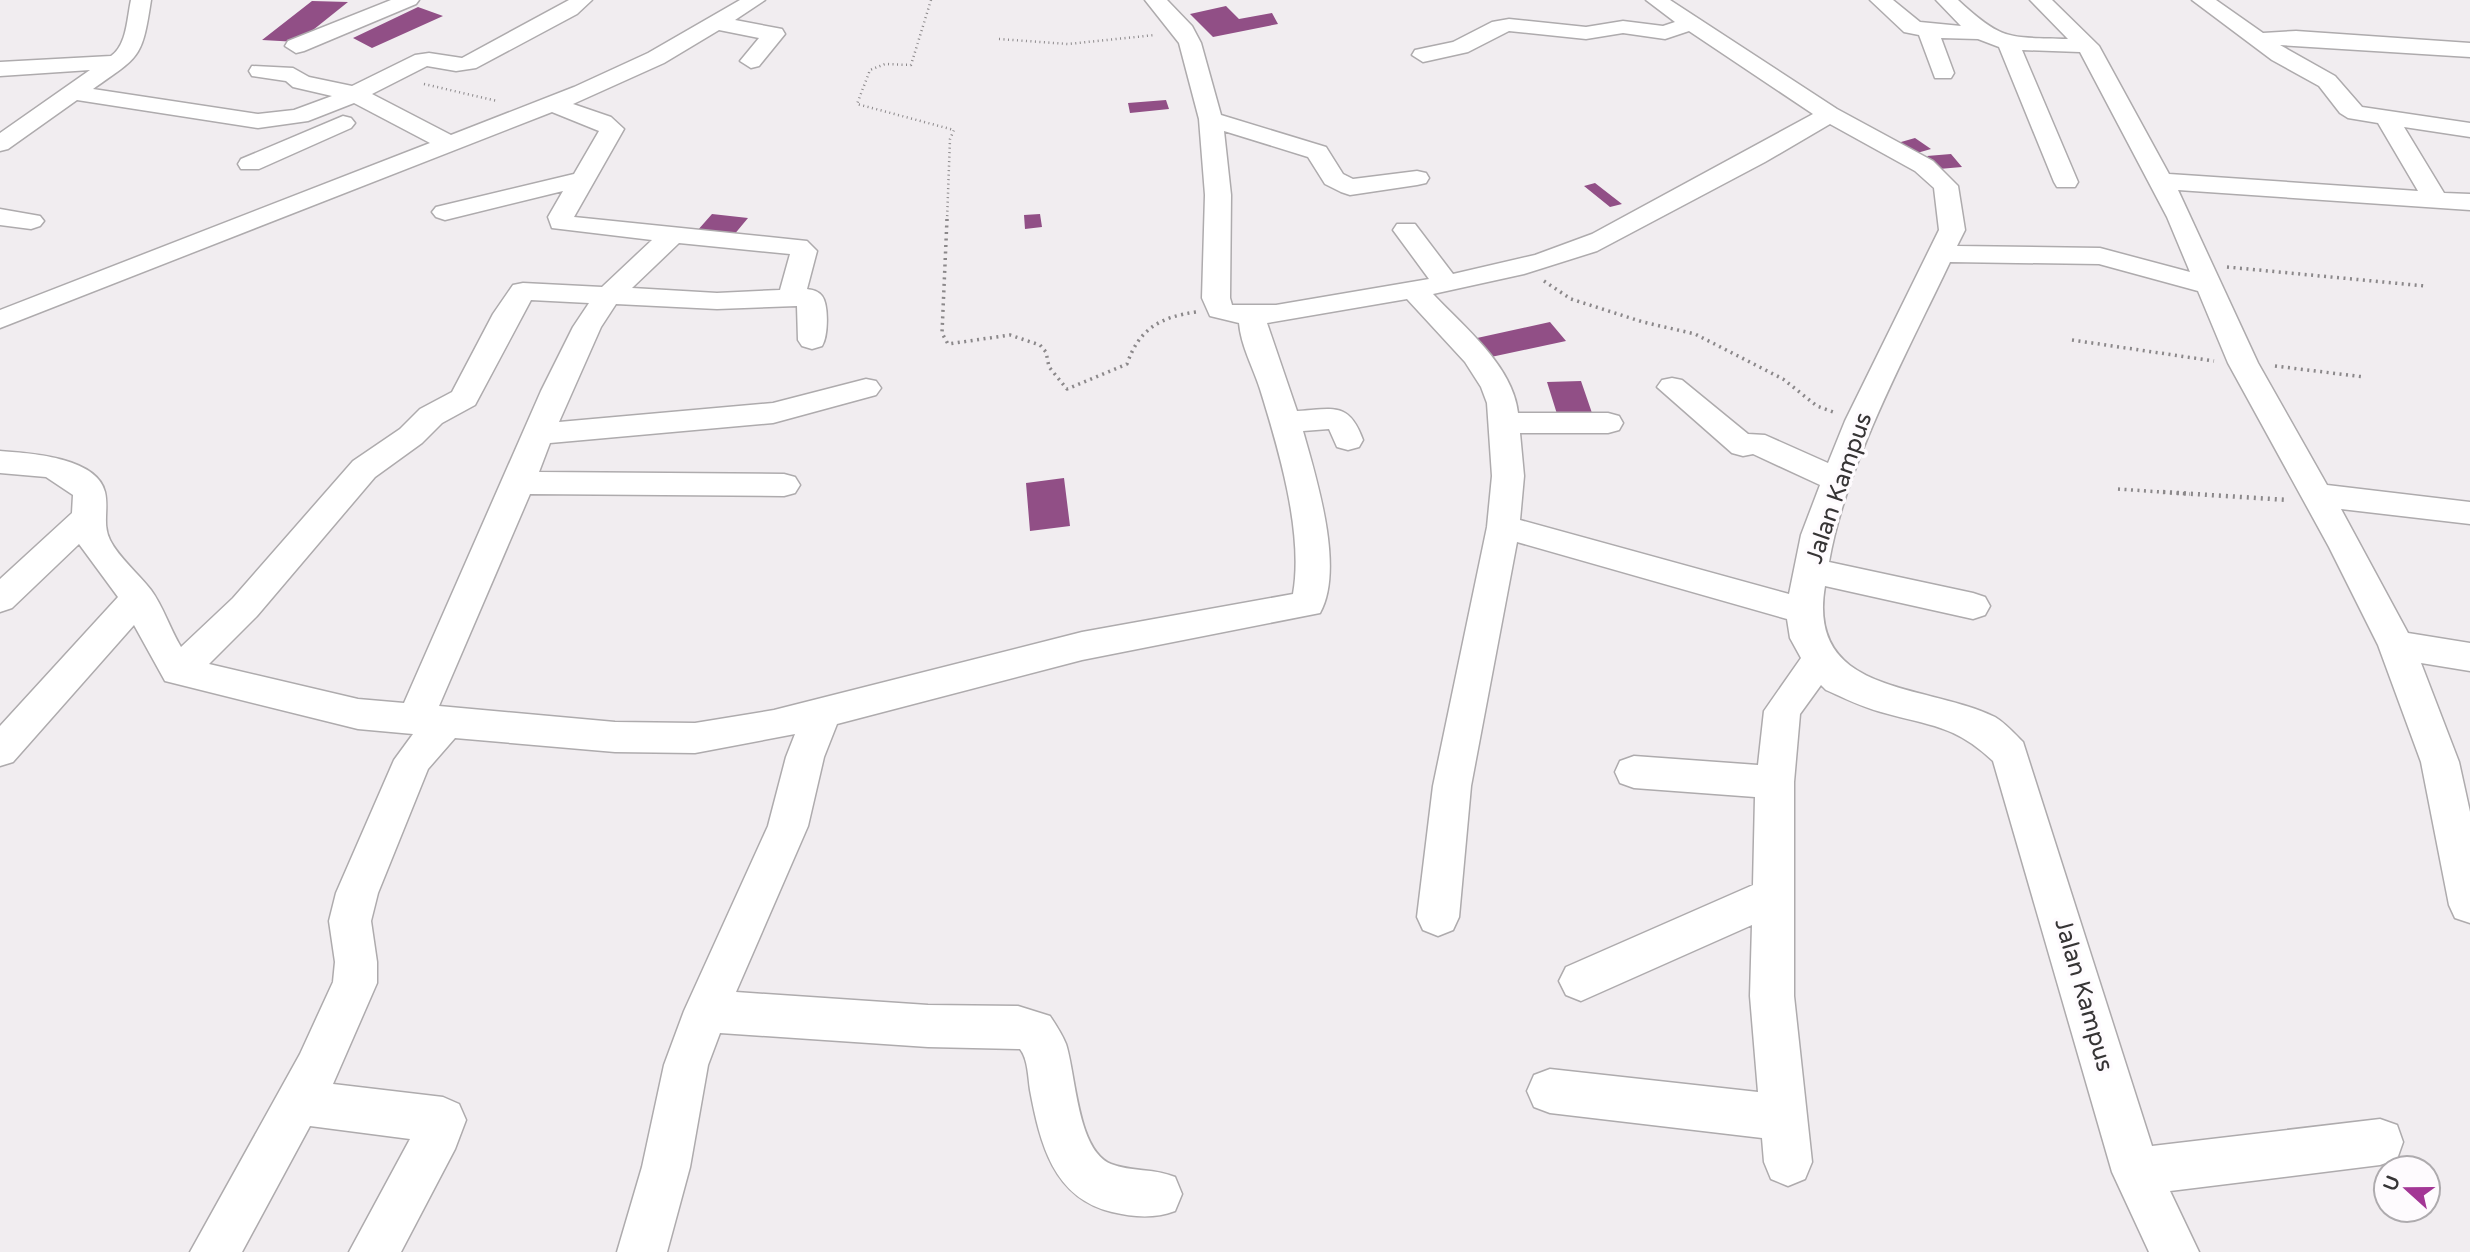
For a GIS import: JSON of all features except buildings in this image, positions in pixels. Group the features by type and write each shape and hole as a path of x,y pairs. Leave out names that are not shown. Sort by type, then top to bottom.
{"street":[{"path":"296,46 409,0"},
{"path":"74,93 272,122 299,118 423,60 432,59 459,66 467,64 569,10 582,0"},
{"path":"0,320 540,109 656,58 755,0"},
{"path":"1155,0 1184,31 1196,58 1211,119 1218,195 1216,298 1220,310 1231,315 1252,315 1414,290 1521,266 1573,251 1622,230 1796,137 1829,114"},
{"name":"Jalan Kampus","path":"1656,0 1689,24 1727,44 1829,114 1924,166 1946,186 1951,206 1952,230 1938,254 1860,421 1817,536 1803,611 1808,638 1820,659 1839,680 1882,698 1944,713 1984,729 2010,753 2136,1172 2174,1252"},
{"path":"1880,0 1912,27 1928,32 2088,46"},
{"path":"1946,0 1995,38 2066,183"},
{"path":"2040,0 2088,46 2134,136 2162,180 2244,363 2396,645 2440,762 2470,905"},
{"path":"2202,0 2327,81 2348,108 2387,119 2470,130"},
{"path":"0,144 119,62 131,48 143,1"},
{"path":"716,23 774,34 751,61"},
{"path":"1423,55 1460,47 1509,25 1586,33 1623,27 1665,33 1689,24"},
{"path":"1928,32 1943,73"},
{"path":"2260,40 2296,37 2470,50"},
{"path":"0,69 119,62"},
{"path":"260,71 293,75 301,82 352,93 449,143"},
{"path":"250,164 376,105"},
{"path":"540,109 603,122 611,129 561,217 561,223 798,247 804,251 791,298"},
{"path":"1211,119 1260,132 1286,145 1317,152 1334,179 1350,187 1417,178"},
{"path":"2387,119 2435,199"},
{"path":"445,212 583,179"},
{"path":"2162,180 2470,202"},
{"path":"0,217 32,221"},
{"path":"1406,230 1447,283"},
{"path":"215,1252 298,1102 355,983 356,962 349,921 357,893 430,720 528,455 540,434 556,391 587,327 607,298 673,234"},
{"path":"1938,254 2099,256 2207,276"},
{"path":"177,671 245,607 364,469 411,436 431,416 464,398 518,294 527,290 607,298 811,300 812,340"},
{"path":"1414,290 1475,356 1496,386 1504,421 1508,476 1503,527 1452,786 1438,917"},
{"path":"0,462 57,468 72,473 89,492 88,517 94,547 138,598 164,653 177,671 293,696 358,714 615,737 695,738 736,733 824,712 891,692 1172,627 1308,604 1314,588 1303,494 1273,383 1252,337 1252,315"},
{"path":"1672,387 1743,446 1754,442 1838,480"},
{"path":"540,434 773,413 805,407 866,388"},
{"path":"1284,422 1336,419 1342,423 1348,440"},
{"path":"1504,421 1528,424 1608,423"},
{"path":"519,483 784,485"},
{"path":"2318,498 2470,513"},
{"path":"0,599 88,517"},
{"path":"1503,527 1803,611"},
{"path":"1809,570 1973,607"},
{"path":"0,751 138,598"},
{"path":"2396,645 2470,657"},
{"path":"1788,1162 1772,996 1775,782 1782,711 1820,659"},
{"path":"642,1252 666,1167 686,1065 706,1011 788,826 805,757 824,712"},
{"path":"1634,772 1775,782"},
{"path":"1581,981 1773,896"},
{"path":"706,1011 928,1026 1018,1027 1034,1031 1044,1045 1068,1147 1081,1169 1094,1182 1158,1195"},
{"path":"1550,1091 1784,1118"},
{"path":"298,1102 431,1116 443,1120 439,1133 374,1252"},
{"path":"2136,1172 2380,1142"}],"path":[{"path":"932,0 920,44 911,65 885,64 870,70 858,104 954,130 950,139 942,333 948,344 1010,335 1040,345 1046,352 1049,367 1068,389 1127,364 1132,348 1141,334 1165,315 1220,310"},
{"path":"999,39 1068,44 1184,31"},
{"path":"386,76 540,109"},
{"path":"1521,266 1571,299 1643,322 1695,334 1722,346 1783,379 1817,406 1860,421"},
{"path":"2207,276 2425,286"},
{"path":"2118,489 2318,498"}]}
